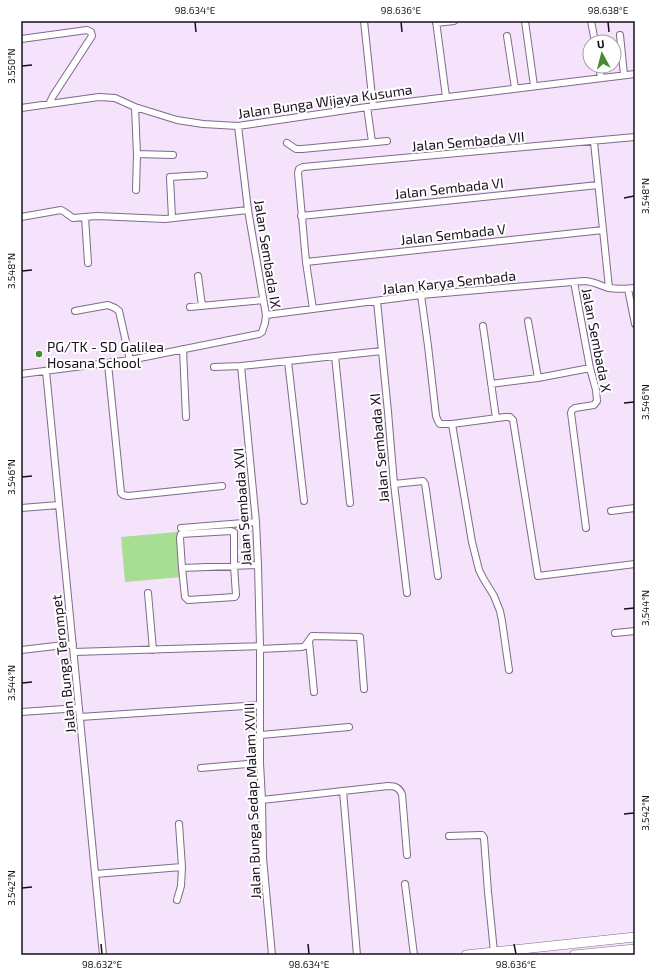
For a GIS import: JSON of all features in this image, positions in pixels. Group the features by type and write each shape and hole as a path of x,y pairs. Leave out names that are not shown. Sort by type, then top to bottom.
{"highway":[{"path":"466,955 635,937"},
{"path":"579,955 635,949"}],"street":[{"path":"364,21 372,142"},
{"path":"446,96 436,22 454,21"},
{"path":"525,21 534,86"},
{"path":"591,21 593,34"},
{"path":"21,39 87,30 91,32 92,36 49,104"},
{"path":"507,36 515,88"},
{"path":"622,55 624,75"},
{"path":"600,74 601,78"},
{"name":"Jalan Bunga Wijaya Kusuma","path":"21,108 99,97 115,98 136,107 177,120 203,124 238,126 446,96 635,74"},
{"path":"136,107 136,190"},
{"name":"Jalan Sembada IX","path":"21,374 108,364 259,334 262,332 266,315 248,210 238,126"},
{"name":"Jalan Sembada VII","path":"301,216 298,173 299,169 303,167 594,142 635,137"},
{"path":"287,143 296,149 302,149 387,141"},
{"path":"594,142 609,288"},
{"path":"137,154 173,155"},
{"path":"172,218 170,177 204,175"},
{"name":"Jalan Sembada VI","path":"301,216 598,185"},
{"path":"21,217 61,210 75,218 97,216 172,218 248,210"},
{"path":"301,216 313,309"},
{"path":"86,217 88,263"},
{"name":"Jalan Sembada V","path":"306,262 603,230"},
{"path":"198,276 202,306"},
{"name":"Jalan Karya Sembada","path":"266,315 421,296 574,282 592,281 609,288 635,288"},
{"name":"Jalan Sembada X","path":"574,282 597,401 594,405 576,408 572,410 571,413 586,528"},
{"path":"628,289 635,324"},
{"path":"421,296 436,416 440,424 452,424 509,417 512,420 538,576 635,564"},
{"path":"190,308 263,300"},
{"name":"Jalan Sembada XI","path":"377,301 406,593"},
{"path":"75,311 108,305 119,311 130,360"},
{"path":"528,321 538,378"},
{"path":"482,326 496,418"},
{"path":"183,349 186,417"},
{"path":"214,367 240,366 382,351"},
{"path":"335,356 350,503"},
{"path":"288,361 304,501"},
{"path":"108,364 121,493 123,496 222,486"},
{"name":"Jalan Sembada XVI","path":"240,366 256,522 260,647"},
{"path":"490,384 538,378 590,368"},
{"name":"Jalan Bunga Terompet","path":"46,371 103,955"},
{"path":"452,424 472,542 483,578 494,596 500,611 509,670"},
{"path":"394,484 423,482 425,484 438,576"},
{"path":"21,508 59,505"},
{"path":"611,511 635,508"},
{"path":"181,528 256,522"},
{"path":"234,532 234,566 235,597 188,600 185,597 180,538 181,534 234,532"},
{"path":"182,568 258,565"},
{"path":"148,593 153,650"},
{"path":"615,633 635,631"},
{"path":"74,652 302,647 305,646 311,637 314,636 360,637 364,689"},
{"path":"309,641 314,692"},
{"path":"21,650 73,644"},
{"name":"Jalan Bunga Sedap Malam XVIII","path":"260,647 260,763 263,858 272,955"},
{"path":"80,717 260,705"},
{"path":"21,712 79,708"},
{"path":"261,735 348,727"},
{"path":"201,768 260,763"},
{"path":"262,800 394,786 399,789 402,794 407,855"},
{"path":"343,791 357,955"},
{"path":"177,900 182,867 179,824"},
{"path":"449,836 480,835 484,838 494,952"},
{"path":"95,874 182,867"},
{"path":"405,884 414,955"},
{"path":"579,955 582,942"}],"green space":[{"path":"177,532 181,577 125,582 121,537"}],"place":[{"name":"PG/TK - SD Galilea Hosana School","path":"39,354"}]}
